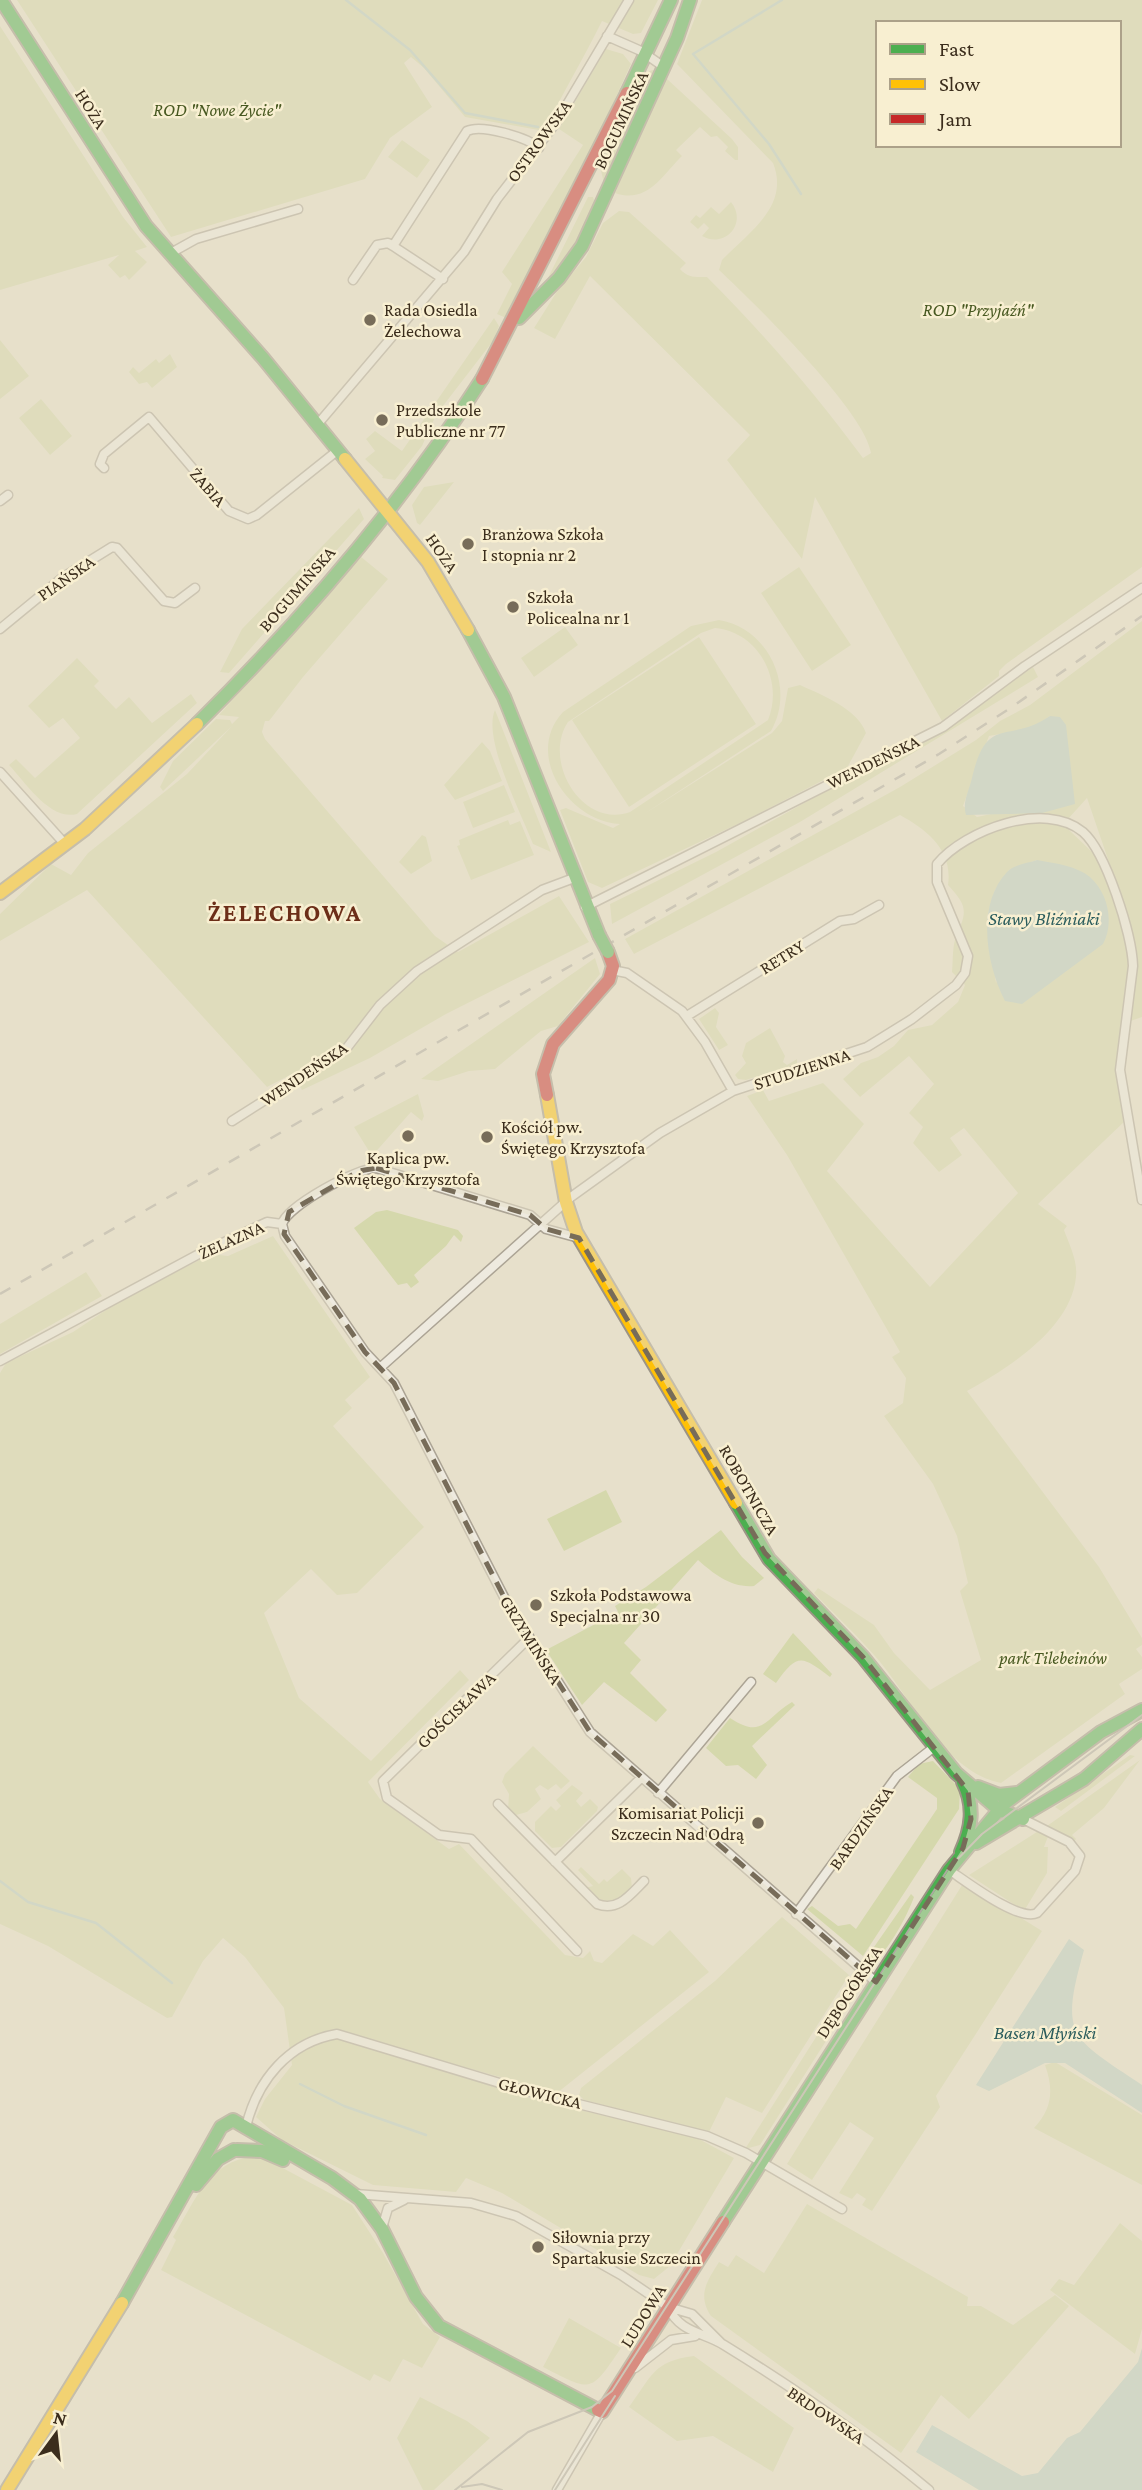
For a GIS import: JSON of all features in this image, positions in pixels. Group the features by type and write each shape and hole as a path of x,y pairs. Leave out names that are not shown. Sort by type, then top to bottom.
{"street":[{"name":"HOŻA","path":"1,0 134,209 169,254 255,349 428,562 485,658 504,697 585,906 608,952 612,970"},
{"name":"OSTROWSKA","path":"317,425 443,279 497,199 539,148 629,0"},
{"name":"BOGUMIŃSKA","path":"0,893 143,778 191,733 388,510 456,420 514,323 592,170 671,0"},
{"name":"BOGUMIŃSKA","path":"514,323 559,278 579,252 664,67 690,0"},
{"name":"BOGUMIŃSKA","path":"607,36 645,54 664,67"},
{"path":"393,246 467,131 477,128 511,135 539,148"},
{"path":"169,254 200,237 298,209"},
{"path":"353,279 377,245 388,243 443,279"},
{"name":"ŻABIA","path":"104,468 100,464 104,454 149,417 229,511 239,518 248,519 257,515 337,451"},
{"path":"0,501 8,495"},
{"name":"PIAŃSKA","path":"0,629 62,578 112,547 117,548 164,601 175,603 195,587"},
{"name":"WENDEŃSKA","path":"585,906 943,727 1025,666 1142,588"},
{"path":"0,772 64,843"},
{"name":"STUDZIENNA","path":"382,1367 566,1202 636,1148 733,1091 866,1047 912,1019 956,985 965,973 968,956 937,882 937,864 972,837 994,827 1018,821 1062,822 1080,830 1091,842 1123,914 1132,949 1131,985 1120,1070 1142,1200"},
{"name":"WENDEŃSKA","path":"232,1121 346,1049 380,1005 416,971 542,890 574,878"},
{"name":"RETRY","path":"687,1016 840,921 855,919 879,905"},
{"path":"566,1202 543,1080 544,1067 554,1044 605,985 612,970 627,974 687,1016 733,1091"},
{"name":"ŻELAZNA","path":"0,1361 197,1255 267,1222 282,1224 290,1210 359,1171 376,1168 530,1215 541,1226"},
{"name":"ROBOTNICZA","path":"566,1202 579,1238 762,1549 781,1573 863,1657 965,1786 971,1811 966,1840 949,1870"},
{"name":"GRZYMIŃSKA","path":"282,1224 285,1236 365,1352 382,1367 401,1395 460,1516 528,1639 590,1731 640,1778 876,1982"},
{"path":"541,1226 579,1238"},
{"name":"GOŚCISŁAWA","path":"528,1639 383,1781 387,1798 439,1835 471,1839 577,1951"},
{"path":"658,1793 751,1682"},
{"name":"DĘBOGÓRSKA","path":"761,2162 949,1870 977,1843 999,1809 1101,1732 1142,1710"},
{"name":"DĘBOGÓRSKA","path":"977,1843 1052,1802 1108,1761 1142,1729"},
{"name":"BARDZIŃSKA","path":"796,1914 830,1872 897,1776 933,1748"},
{"name":"ROBOTNICZA","path":"947,1763 988,1792 999,1809"},
{"name":"ROBOTNICZA","path":"947,1763 999,1809"},
{"path":"555,1862 640,1778"},
{"path":"988,1792 1006,1795 1024,1789"},
{"path":"498,1804 590,1900 605,1907 619,1904 644,1881"},
{"path":"949,1870 1017,1912 1030,1916 1038,1913 1075,1871 1080,1856 1069,1842 999,1809"},
{"name":"GŁOWICKA","path":"242,2125 266,2077 278,2063 309,2043 337,2034 526,2091 682,2128 728,2144 842,2209"},
{"path":"7,2490 116,2314 226,2122 242,2125 353,2193 383,2234 421,2304 439,2326 602,2412"},
{"path":"167,2221 216,2161 247,2141 242,2125"},
{"path":"219,2131 222,2145 236,2150 268,2153 332,2180"},
{"name":"LUDOWA","path":"557,2490 602,2412 761,2162"},
{"path":"353,2193 471,2203 523,2219 668,2307"},
{"path":"383,2234 382,2222 386,2210 395,2203 410,2199"},
{"name":"BRDOWSKA","path":"668,2307 680,2325 721,2343"},
{"name":"BRDOWSKA","path":"668,2307 692,2314 721,2343 855,2434 929,2490"},
{"name":"BRDOWSKA","path":"623,2380 671,2340 690,2336 707,2338"}],"highlighted area":[{"path":"376,1168 530,1215 546,1229 579,1238 765,1553 863,1657 968,1791 971,1819 963,1848 876,1982 590,1732 505,1599 394,1383 365,1352 284,1234 289,1212 359,1171"}],"green space":[{"name":"ROD \"Nowe Życie\"","path":"17,0 658,0 641,33 633,34 602,21 544,131 465,117 424,68 411,57 404,63 432,107 390,138 365,179 171,237"},
{"name":"ROD \"Przyjaźń\"","path":"702,0 1142,0 1142,567 1006,664 999,671 999,676 942,721 815,497 802,559 727,460 750,435 590,276 555,339 534,328 556,293 586,257 603,223 619,211 629,212 686,263 680,269 683,272 707,277 728,298 808,387 863,458 871,453 864,434 829,385 719,270 722,260 755,228 772,205 777,178 773,163 677,64"},
{"path":"0,26 123,217 147,247 135,251 147,262 129,280 125,275 120,278 108,265 119,255 0,290"},
{"path":"606,49 623,54 631,64 559,222 506,318 497,314 512,284 502,272 583,145 559,129"},
{"path":"647,72 656,72 604,184 600,166 639,84"},
{"path":"666,78 732,139 738,147 738,160 725,151 728,147 717,136 711,137 700,127 676,150 682,156 653,186 636,195 615,193"},
{"path":"402,140 430,160 417,178 388,157"},
{"path":"588,197 593,197 595,203 581,235 563,266 546,282"},
{"path":"731,202 737,218 732,232 726,236 711,239 702,236 709,228 704,223 698,229 690,222 696,215 700,218 711,207 719,214"},
{"path":"494,318 499,326 493,341 436,415 422,446 395,480 382,478 365,459 375,451 366,439 375,431 402,451"},
{"path":"0,340 29,376 0,399"},
{"path":"170,354 177,367 152,388 147,382 139,384 129,372 133,367 139,373 156,359 159,363"},
{"path":"41,399 72,436 50,455 19,418"},
{"path":"454,482 420,525 417,523 412,505 424,487"},
{"path":"359,508 364,519 229,673 220,672 242,629"},
{"path":"360,556 388,579 303,677 269,721 265,721 262,732 265,739 435,936 458,952 559,896 589,942 446,1014 370,1058 302,1090 292,1074 267,1087 87,890 0,941 0,914 51,864 71,875 88,853 187,774 232,726 163,791 160,787 173,761 216,719 230,720 232,724 239,717 219,715"},
{"path":"799,567 851,645 812,671 761,593"},
{"path":"719,620 737,625 764,647 779,679 778,714 771,731 644,814 772,733 782,721 788,688 800,685 838,704 862,724 866,733 847,768 742,822 602,888 588,882 560,810 566,808 613,828 620,824 584,812 569,799 550,766 548,747 552,729 563,712 691,626","holes":["715,628 731,632 755,649 770,675 773,690 768,720 630,812 612,815 596,811 582,801 571,788 560,755 561,738 568,722 701,633"]},
{"name":"park Tilebeinów","path":"1142,621 1142,1017 1122,1024 1116,1071 1125,1121 1038,1204 1067,1226 1064,1230 1074,1259 1076,1277 1072,1296 1063,1314 1035,1345 1018,1359 967,1391 1099,1567 1142,1638 1142,1645 1136,1649 1142,1657 1142,1669 1119,1684 1125,1694 1001,1783 981,1776 962,1764 945,1748 874,1655 814,1593 818,1588 874,1625 894,1653 930,1690 981,1660 960,1591 968,1583 957,1536 933,1484 884,1416 903,1403 906,1378 892,1357 900,1352 787,1155 747,1096 763,1090 769,1101 823,1083 864,1124 827,1171 930,1287 1018,1193 964,1128 950,1138 962,1155 939,1172 913,1143 923,1127 909,1113 934,1084 909,1056 860,1097 843,1079 861,1063 878,1057 894,1046 908,1030 932,1025 958,1002 965,985 952,972 953,948 964,913 962,903 948,885 946,861 942,851 920,827 900,815 634,954 625,939 900,787 976,740 1000,721 1030,705","holes":["1050,716 1042,813 996,813 977,817 963,806 989,736 1033,728","1087,798 1112,871 1069,830 1068,819","1037,860 996,983 987,917 995,890 1009,870"]},
{"path":"565,627 578,645 534,677 521,658"},
{"path":"699,637 756,724 629,807 572,720"},
{"path":"77,658 99,681 94,686 116,709 129,697 152,723 191,694 197,703 77,814 67,815 57,812 39,799 9,765 16,759 35,778 80,738 63,718 49,728 28,706"},
{"path":"1033,667 1038,677 800,822 612,924 610,904 716,852 867,768 944,729"},
{"path":"495,710 551,852 533,844 512,795 494,738 492,723"},
{"path":"482,742 490,751 502,781 455,800 444,785"},
{"path":"504,785 515,812 473,828 463,802"},
{"path":"508,820 510,825 520,821 534,855 471,880 457,846 460,845 459,840"},
{"path":"422,835 426,837 432,861 411,874 399,862"},
{"path":"595,958 600,974 558,1026 541,1031 495,1069 469,1071 438,1081 421,1079"},
{"path":"715,1008 719,1013 716,1027 728,1045 719,1050 699,1019"},
{"path":"770,1028 785,1056 783,1062 787,1065 797,1059 797,1064 746,1080 738,1079 735,1075 746,1063 742,1056 746,1043"},
{"path":"418,1094 424,1116 422,1121 411,1112 372,1156 354,1127"},
{"path":"387,1210 458,1230 463,1236 461,1242 454,1235 446,1246 414,1275 419,1282 411,1288 407,1283 398,1285 354,1228 376,1212"},
{"path":"273,1236 370,1377 345,1400 352,1408 333,1426 424,1527 357,1593 337,1595 311,1569 264,1613 299,1698 371,1761 460,1670 469,1680 368,1782 380,1799 449,1849 459,1844 565,1955 583,1958 590,1951 594,1961 602,1963 633,1934 653,1946 670,1930 709,1972 557,2093 457,2065 454,2074 526,2097 697,2138 734,2158 670,2266 654,2279 639,2275 502,2193 466,2178 456,2192 373,2185 282,2140 256,2117 265,2099 292,2065 284,2008 245,1957 223,1938 203,1961 172,2017 167,2018 48,1946 0,1924 0,1373 6,1363 73,1332 118,1302 211,1254 228,1256"},
{"path":"86,1272 102,1296 0,1354 0,1324"},
{"path":"606,1490 622,1522 564,1551 547,1519"},
{"path":"721,1530 742,1557 764,1578 754,1586 738,1585 717,1575 698,1560 624,1643 641,1660 630,1673 667,1710 656,1722 604,1682 582,1705 546,1650 618,1612 615,1606 646,1587"},
{"path":"793,1633 832,1674 830,1677 801,1660 790,1666 776,1683 763,1674"},
{"path":"792,1702 795,1705 752,1746 767,1765 756,1779 738,1765 726,1766 706,1748 730,1718 750,1727 757,1727"},
{"path":"533,1746 570,1781 561,1789 556,1784 548,1790 540,1785 535,1789 541,1799 527,1812 516,1815 508,1809 509,1794 502,1782 505,1774"},
{"path":"1130,1755 1135,1756 1061,1811 1055,1807"},
{"path":"1140,1760 1104,1808 1072,1835 1076,1839 1074,1842 1047,1826"},
{"path":"933,1761 960,1789 959,1809 863,1956 807,1909 812,1906 838,1926 850,1924 856,1929 937,1809 937,1798 908,1777 919,1764"},
{"path":"572,1785 583,1793 576,1801 581,1807 590,1799 598,1807 597,1811 561,1847 552,1848 535,1831 535,1822 551,1806 556,1811 561,1806 556,1800"},
{"path":"1040,1830 1049,1834 1044,1847 1048,1847 1047,1873 1024,1911 969,1875"},
{"path":"581,1867 599,1884 604,1879 607,1882 622,1869 631,1878 632,1888 614,1900 597,1898 585,1888 593,1886 578,1870"},
{"path":"964,1882 1042,1931 936,2096 940,2107 872,2211 862,2205 866,2199 857,2193 852,2199 839,2193 874,2138 850,2122 812,2180 787,2164"},
{"path":"911,1894 914,1897 888,1947 873,1962 866,1965 867,1957"},
{"path":"782,1917 849,1975 762,2113 726,2097 709,2132 584,2100 579,2095 581,2088 715,1981"},
{"path":"856,1974 861,1984 859,1989 760,2145 745,2149"},
{"path":"1055,2062 1142,2115 1142,2185 1034,2128 1045,2114 1050,2099 1050,2083 1045,2065"},
{"path":"245,2158 264,2158 352,2205 423,2324 440,2337 422,2368 403,2359 390,2382 374,2374 370,2381 161,2270 176,2240 173,2237 210,2178 232,2162"},
{"path":"807,2204 968,2297 967,2306 981,2306 1013,2325 1055,2295 1069,2306 969,2419 941,2395 901,2453 711,2316 707,2308 705,2288 719,2262 728,2267 736,2255 764,2273"},
{"path":"1120,2223 1142,2241 1142,2329 1135,2354 1050,2290 1059,2279 1074,2285"},
{"path":"569,2318 621,2348 603,2374 589,2384 572,2381 543,2367"},
{"path":"694,2356 794,2428 773,2472 713,2436 677,2441 629,2407 661,2366 680,2358"},
{"path":"420,2397 467,2421 490,2438 434,2490 423,2490 397,2438"}],"water":[{"path":"1050,716 1060,717 1066,725 1075,804 1042,813 966,815 966,796 984,745 992,737 1022,729"},
{"name":"Stawy Bliźniaki","path":"1037,860 1072,868 1090,877 1102,892 1109,918 1103,944 1022,1004 1005,1001 998,986 989,953 988,918 997,886 1007,872"},
{"name":"Basen Młyński","path":"1069,1939 1084,1950 1073,2001 1073,2019 1077,2032 1099,2056 1142,2085 1142,2113 1065,2063 1045,2063 989,2091 976,2085"},
{"path":"1142,2348 1142,2490 979,2490 916,2452 932,2425 1022,2476 1038,2473 1067,2438 1080,2432 1138,2362"}],"waterway":[{"path":"346,0 410,50 465,113 538,127"},
{"path":"782,0 693,54 769,144 801,194"},
{"path":"0,1881 28,1902 96,1923 172,1983"},
{"path":"300,2084 344,2106 426,2135"}],"tram line":[{"path":"455,2490 528,2432 592,2407 612,2391 948,1869 982,1834 1142,1715"},
{"path":"555,2490 615,2396"},
{"path":"462,2487 482,2484 502,2490"}],"railway":[{"path":"0,1294 939,754 1009,709 1142,616"}],"traffic: fast":[{"path":"1,0 146,226 263,358 345,459"},
{"path":"627,93 671,0"},
{"path":"519,318 559,278 582,246 677,38 690,0"},
{"path":"197,724 275,644 349,559 418,471 482,379"},
{"path":"468,630 504,697 599,935"},
{"path":"599,935 608,952"},
{"path":"736,1503 769,1559 863,1657 956,1773 999,1810 1023,1819"},
{"path":"723,2222 949,1870 1004,1804 1101,1732 1142,1710"},
{"path":"976,1843 1084,1779 1142,1729"},
{"path":"961,1852 971,1817 963,1782"},
{"path":"978,1787 999,1795 1017,1793"},
{"path":"122,2303 221,2127 233,2120 332,2178 360,2199 382,2229 416,2297 439,2326 598,2410"},
{"path":"196,2185 218,2159 234,2150"},
{"path":"237,2150 262,2151 283,2160"}],"traffic: slow":[{"path":"345,459 428,562 468,630"},
{"path":"0,893 85,829 197,724"},
{"path":"547,1095 566,1202 576,1232 736,1503"},
{"path":"7,2490 122,2303"}],"traffic: jam":[{"path":"482,379 627,93"},
{"path":"547,1095 543,1074 553,1044 609,980 613,966 608,952"},
{"path":"598,2410 602,2412 723,2222"}],"place":[{"name":"Rada Osiedla Żelechowa","path":"370,320"},
{"name":"Przedszkole Publiczne nr 77","path":"382,420"},
{"name":"Branżowa Szkoła I stopnia nr 2","path":"468,544"},
{"name":"Szkoła Policealna nr 1","path":"513,607"},
{"name":"Kaplica pw. Świętego Krzysztofa","path":"408,1136"},
{"name":"Kościół pw. Świętego Krzysztofa","path":"487,1137"},
{"name":"Szkoła Podstawowa Specjalna nr 30","path":"536,1605"},
{"name":"Komisariat Policji Szczecin Nad Odrą","path":"758,1823"},
{"name":"Siłownia przy Spartakusie Szczecin","path":"538,2247"}],"district":[{"name":"ŻELECHOWA","path":"285,912"}]}
